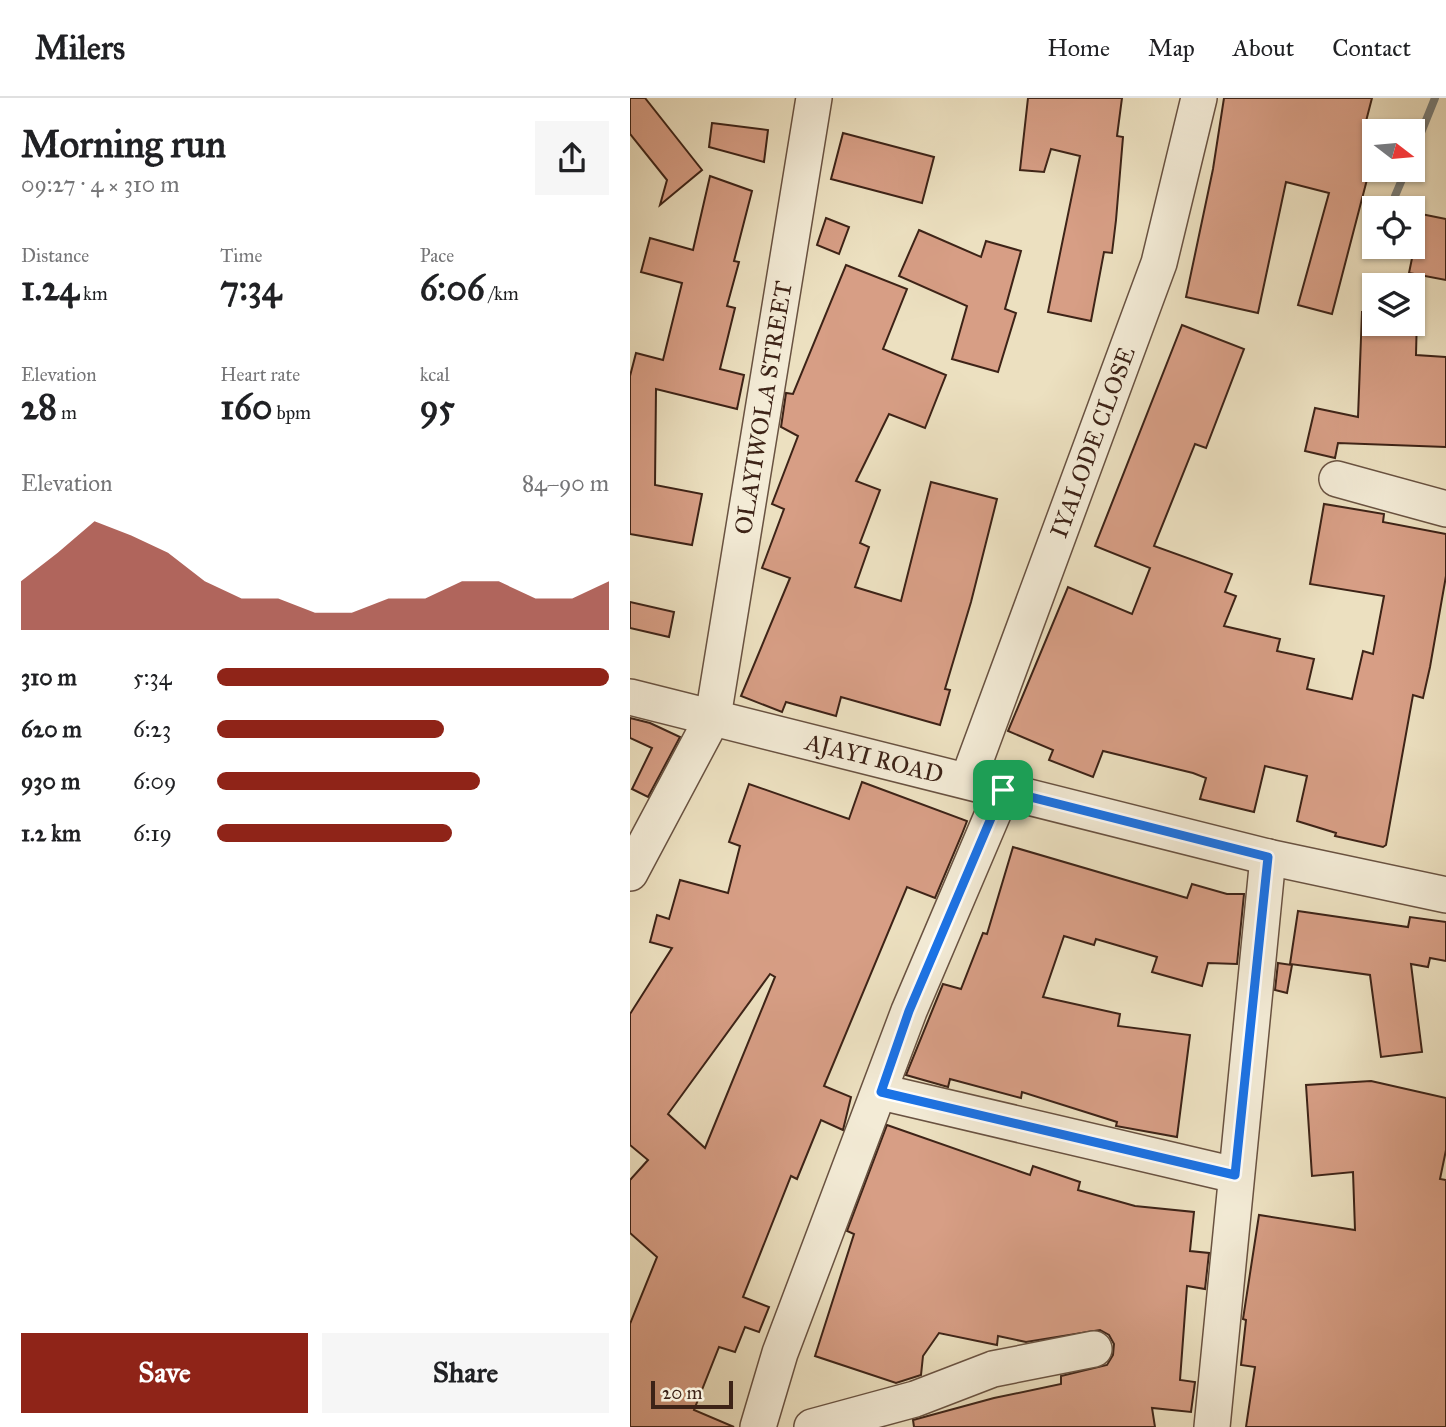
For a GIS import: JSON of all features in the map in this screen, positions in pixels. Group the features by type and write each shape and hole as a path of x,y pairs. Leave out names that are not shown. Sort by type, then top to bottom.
{"street":[{"name":"OLAYIWOLA STREET","path":"630,873 713,717 814,98"},
{"name":"IYALODE CLOSE","path":"968,780 1160,263 1199,98"},
{"path":"1337,480 1446,509"},
{"name":"AJAYI ROAD","path":"630,697 1268,857 1446,895"},
{"path":"758,1427 780,1353 881,1092 909,1011 1003,790"},
{"path":"1212,1427 1268,857"},
{"path":"881,1092 1235,1175"},
{"path":"812,1427 915,1399 993,1370 1094,1349"}],"building":[{"path":"630,98 645,98 702,170 660,205 667,180 630,134"},
{"path":"1028,98 1122,98 1117,136 1123,137 1112,253 1104,252 1091,321 1048,312 1080,156 1051,149 1044,172 1020,170"},
{"path":"1224,98 1372,98 1367,119 1362,119 1362,182 1366,182 1332,314 1298,305 1329,193 1286,182 1258,313 1186,297 1213,169"},
{"path":"712,123 768,130 764,162 709,147"},
{"path":"843,133 934,157 922,203 831,179"},
{"path":"710,176 752,191 734,261 739,262 727,306 735,308 720,369 744,375 737,409 656,389 655,485 702,494 692,545 630,534 630,376 636,353 663,360 682,283 641,272 650,238 693,250"},
{"path":"1425,215 1446,219 1446,280 1425,276 1425,273 1409,273 1412,259 1425,259"},
{"path":"826,218 849,227 839,254 817,245"},
{"path":"919,230 981,257 986,241 1021,251 1005,309 1016,313 998,372 952,359 967,306 899,276"},
{"path":"846,265 907,289 883,349 946,375 925,428 889,414 856,481 880,490 860,543 869,547 855,587 901,601 931,482 997,499 971,602 945,689 950,690 940,725 841,697 836,716 786,702 782,712 741,696 790,578 762,568 784,509 772,504 798,436 781,427 786,393 793,394"},
{"path":"1362,312 1362,336 1416,336 1416,355 1446,357 1446,447 1338,443 1335,458 1305,451 1315,408 1358,417"},
{"path":"1182,325 1244,349 1206,448 1195,444 1154,546 1232,574 1225,592 1236,596 1224,626 1280,639 1277,651 1314,659 1307,689 1352,699 1363,651 1373,654 1384,596 1310,584 1324,504 1384,514 1383,522 1446,534 1446,576 1430,667 1423,698 1413,695 1386,845 1383,847 1335,836 1336,833 1297,821 1307,776 1265,766 1254,812 1200,799 1206,778 1193,773 1103,751 1093,777 1049,760 1053,750 1008,731 1068,587 1132,614 1150,568 1095,546"},
{"path":"630,602 674,612 669,637 630,628"},
{"path":"630,718 650,723 680,737 648,797 632,789 652,748 630,738"},
{"path":"862,782 967,821 935,898 907,887 824,1086 851,1097 843,1130 821,1120 797,1179 791,1176 743,1297 769,1307 759,1332 745,1327 735,1352 719,1347 694,1410 734,1427 630,1427 630,1324 657,1257 630,1233 630,1180 648,1160 630,1145 630,1014 672,948 650,942 657,915 669,919 680,880 728,893 740,846 729,842 749,784 849,819","holes":["770,974 775,977 705,1148 668,1114"]},
{"path":"1013,847 1187,898 1192,884 1227,894 1244,894 1237,964 1208,963 1202,986 1152,972 1157,957 1096,939 1094,945 1064,936 1043,997 1120,1014 1118,1026 1190,1035 1177,1137 1116,1126 1117,1122 1022,1092 1021,1098 950,1079 948,1087 906,1075 943,984 961,989 983,933 987,934"},
{"path":"1298,911 1408,927 1410,917 1446,922 1446,961 1430,958 1428,967 1411,964 1422,1052 1381,1057 1370,975 1290,964"},
{"path":"1278,963 1292,965 1287,993 1275,990"},
{"path":"1371,1081 1446,1098 1446,1150 1440,1179 1446,1180 1446,1427 1246,1427 1255,1367 1241,1365 1246,1320 1243,1319 1259,1215 1355,1230 1353,1172 1312,1176 1306,1085"},
{"path":"887,1125 1030,1175 1033,1166 1080,1182 1078,1190 1135,1206 1194,1212 1190,1251 1209,1253 1205,1289 1187,1286 1180,1380 1195,1382 1191,1412 1152,1408 1155,1427 914,1427 913,1420 994,1398 1061,1384 1061,1376 1107,1365 1113,1355 1114,1344 1109,1335 1100,1330 1026,1342 998,1336 997,1345 939,1333 923,1356 921,1375 896,1383 815,1356 854,1234 847,1231"}],"waterway":[{"path":"1425,123 1435,98"},
{"path":"1395,196 1401,182"}],"route":[{"path":"1003,790 1268,857 1235,1175 881,1092 909,1011 1003,790"}]}
